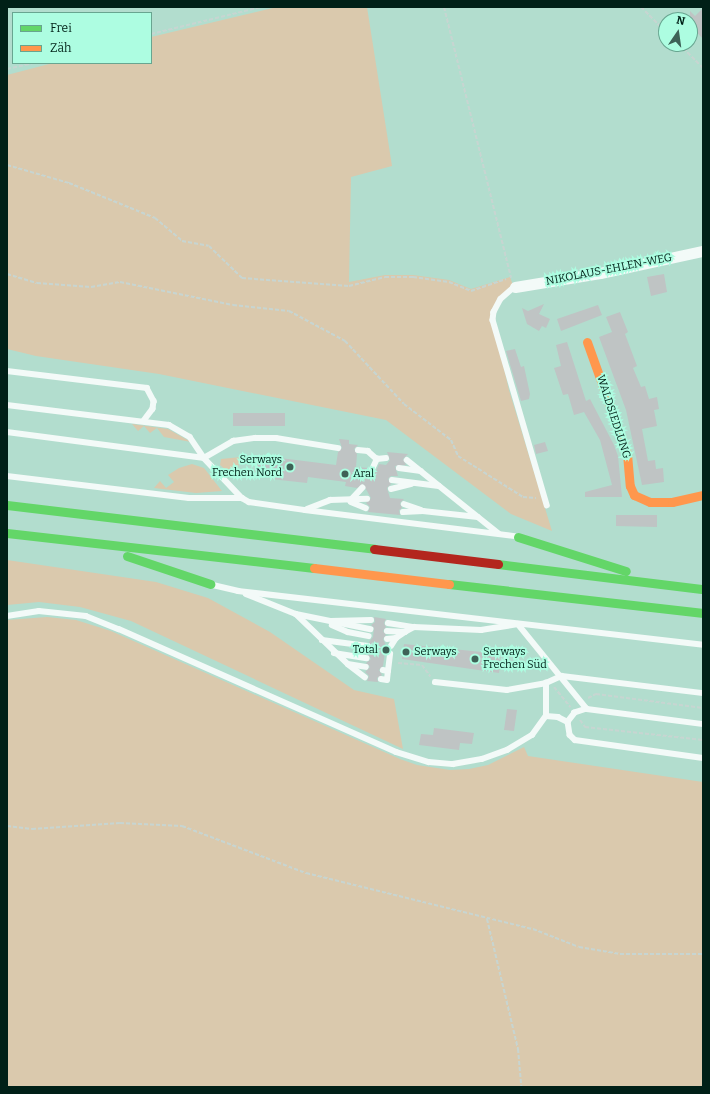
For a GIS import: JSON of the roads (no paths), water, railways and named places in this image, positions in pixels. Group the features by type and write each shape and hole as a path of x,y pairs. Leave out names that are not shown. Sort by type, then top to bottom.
{"main road":[{"name":"WALDSIEDLUNG","path":"587,342 627,454 630,486 634,495 641,499 658,502 672,502 703,495"},
{"path":"7,505 703,589"},
{"path":"7,533 703,613"},
{"path":"518,537 662,584"},
{"path":"89,543 210,584"}],"street":[{"name":"NIKOLAUS-EHLEN-WEG","path":"513,282 600,273 703,251"}],"lane":[{"path":"513,282 494,312 493,320 547,505"},
{"path":"7,370 147,388 154,401 153,409 144,420"},
{"path":"7,405 144,420 169,425 182,431 194,442 204,458 242,498 249,502 498,533 518,537"},
{"path":"7,432 204,458 233,441 255,438 276,438 338,448"},
{"path":"358,450 368,451 377,459 386,458"},
{"path":"369,476 377,459"},
{"path":"407,460 498,533"},
{"path":"399,468 421,471"},
{"path":"7,476 189,498 242,498"},
{"path":"392,480 439,486"},
{"path":"391,489 416,483"},
{"path":"350,501 362,488"},
{"path":"305,510 330,500 350,501 367,499"},
{"path":"350,501 366,508"},
{"path":"404,504 423,511"},
{"path":"403,512 423,511 478,517"},
{"path":"210,584 238,591 703,645"},
{"path":"238,591 296,614 324,622 348,632 370,636"},
{"path":"7,616 39,611 86,616 119,628 396,752 429,762 453,764 482,759 507,750 532,735 546,716 548,682"},
{"path":"296,614 334,653 365,677"},
{"path":"324,622 348,618 371,620"},
{"path":"324,622 370,629"},
{"path":"388,622 414,627 481,630 518,624"},
{"path":"518,624 562,676 587,709"},
{"path":"391,646 396,638 414,627"},
{"path":"387,632 405,632"},
{"path":"387,639 396,638"},
{"path":"322,640 368,646"},
{"path":"334,653 367,658"},
{"path":"381,679 387,680 385,670 386,661 390,654"},
{"path":"348,664 366,667"},
{"path":"435,682 507,690 548,682 562,676 703,693"},
{"path":"703,724 587,709 575,713 568,722 570,735 582,742 703,758"},
{"path":"546,716 558,717 568,722"}],"place":[{"name":"Serways Frechen Nord","path":"290,467"},
{"name":"Aral","path":"345,474"},
{"name":"Total","path":"386,650"},
{"name":"Serways","path":"406,652"},
{"name":"Serways Frechen Süd","path":"475,659"}]}
